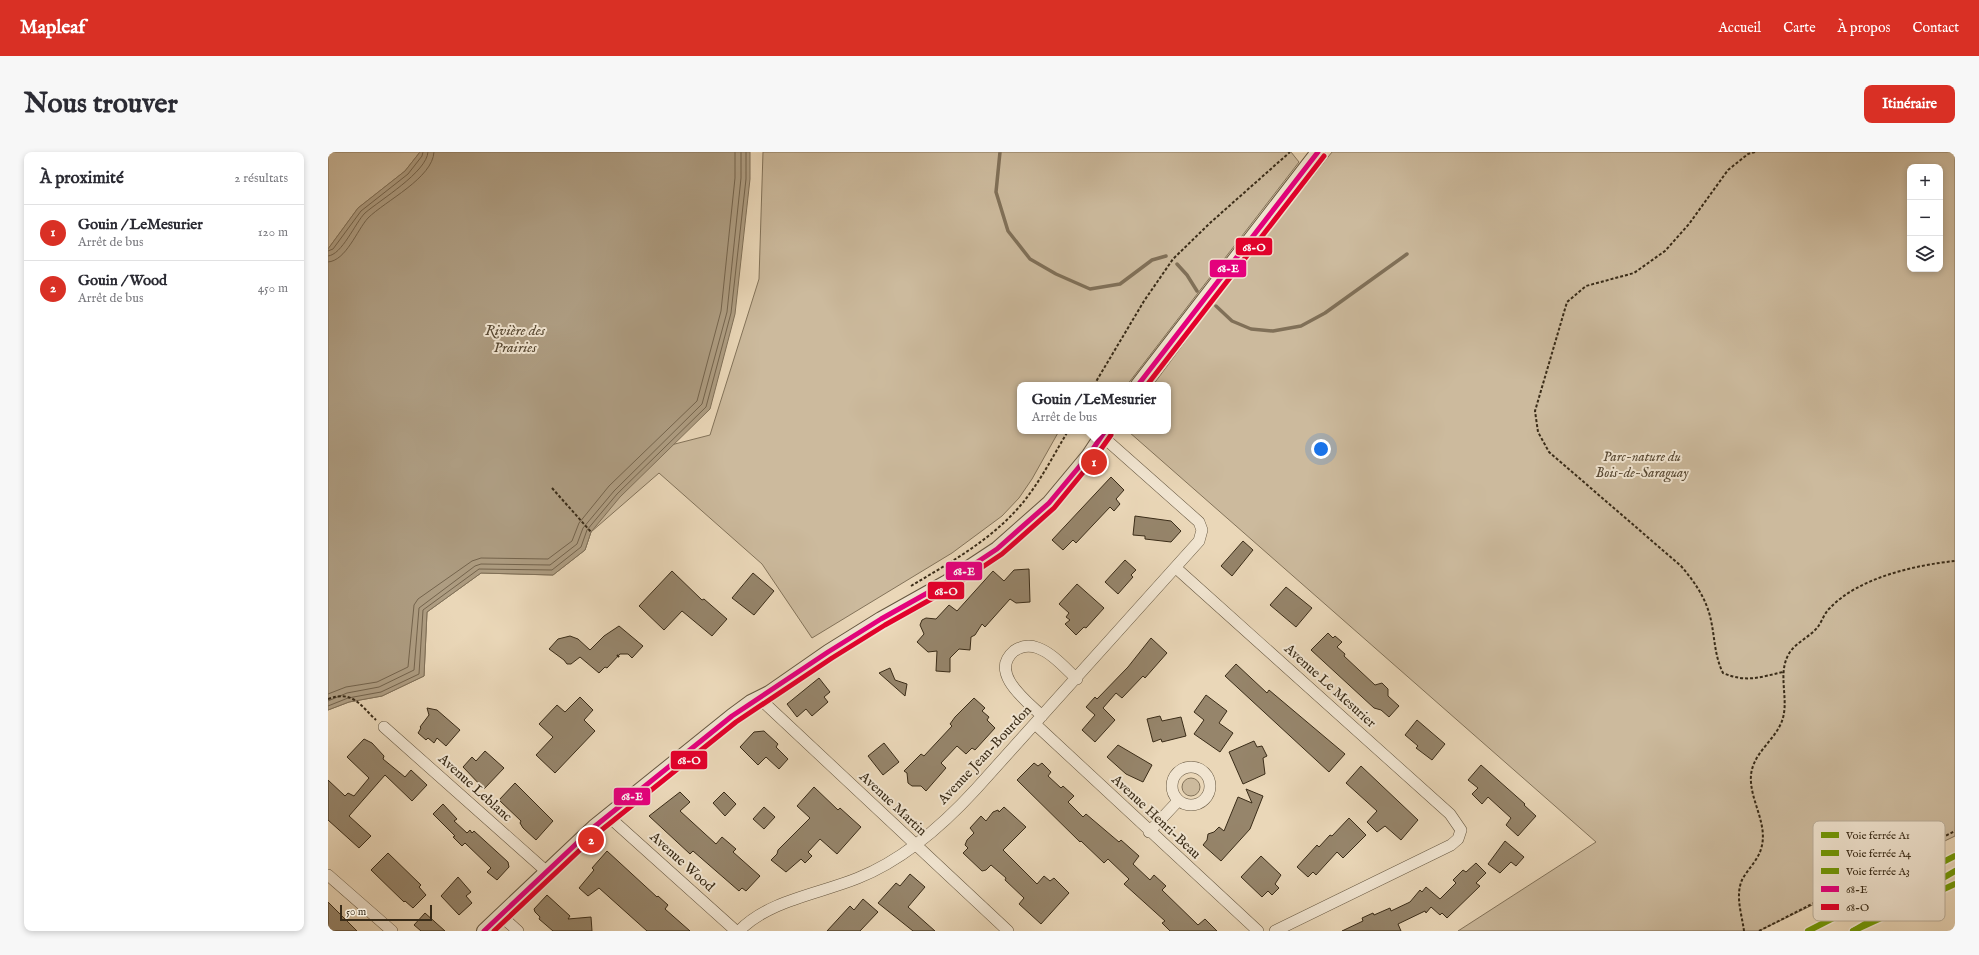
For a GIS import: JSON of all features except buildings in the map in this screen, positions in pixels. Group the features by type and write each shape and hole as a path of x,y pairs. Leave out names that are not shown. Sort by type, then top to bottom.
{"street":[{"path":"1140,382 1318,152"},
{"path":"484,931 546,871 608,816 732,716 855,635 947,582 997,549 1049,503 1104,434"},
{"name":"Avenue Jean-Bourdon","path":"739,931 751,921 773,909 848,882 876,870 928,835 958,808 1077,678 1199,541 1202,533 1201,526 1195,518 1104,434"},
{"name":"Avenue Le Mesurier","path":"1176,568 1450,814 1461,830 1458,839 1451,845 1275,931"},
{"path":"1042,716 1009,682 1006,669 1013,652 1025,647 1038,648 1049,654 1077,678"},
{"name":"Avenue Martin","path":"759,698 1008,931"},
{"name":"Avenue Henri-Beau","path":"1035,724 1149,832 1258,931"},
{"name":"Avenue Leblanc","path":"384,727 546,871"},
{"path":"1149,832 1178,801"},
{"name":"Avenue Wood","path":"608,816 736,931"},
{"path":"328,875 392,931"},
{"path":"500,915 518,931"}],"path":[{"path":"1096,382 1144,302 1173,259 1210,223 1290,152"},
{"path":"1754,152 1748,154 1728,170 1689,224 1665,251 1634,273 1586,286 1567,302 1535,411 1538,432 1549,452 1681,566 1698,586 1710,616 1718,663 1723,673 1736,678 1750,680 1784,672"},
{"path":"908,588 973,547 1009,518 1034,487 1066,434"},
{"path":"552,488 590,532"},
{"path":"1744,931 1739,894 1742,881 1761,849 1762,827 1752,786 1751,774 1757,758 1780,727 1785,714 1784,672 1790,652 1817,628 1829,608 1846,594 1896,571 1926,564 1955,561"},
{"path":"617,655 620,658"},
{"path":"328,699 342,696 356,699 363,708 384,727"},
{"path":"1945,836 1955,831"},
{"path":"1759,931 1813,903"}],"green space":[{"path":"328,152 420,152 405,171 358,208 328,249"},
{"path":"763,152 1291,152 1299,162 1129,382 1017,382 1017,434 1057,434 1032,479 1019,498 1002,516 952,553 812,638 762,564 659,473 591,532 585,550 553,575 481,573 427,612 424,676 382,696 349,702 328,710 328,598 577,469 710,435 759,279"},
{"name":"Parc-nature du Bois-de-Saraguay","path":"1332,152 1955,152 1955,836 1945,841 1945,821 1813,821 1813,905 1759,931 1458,931 1596,842 1131,434 1171,434 1171,382 1155,382 1224,289"},
{"path":"1191,778 1197,781 1200,787 1197,793 1191,796 1185,793 1182,787 1185,781"}],"water":[{"name":"Rivière des Prairies","path":"420,152 750,152 750,179 735,314 710,409 620,497 591,532 585,550 553,575 481,573 427,612 424,676 382,696 349,702 328,710 328,249 358,208 405,171"}],"waterway":[{"path":"1000,152 996,192 1008,231 1030,259 1056,274 1090,289 1120,284 1152,260 1166,256"},
{"path":"1216,306 1232,321 1251,329 1273,331 1301,326 1325,313 1407,254"},
{"path":"1177,264 1187,275 1197,291"}],"rail line":[{"name":"A4","path":"1945,861 1955,856"},
{"name":"A3","path":"1945,877 1955,871"},
{"name":"A1","path":"1945,889 1955,884"},
{"name":"A4","path":"1808,931 1828,921"},
{"name":"A3","path":"1853,931 1870,921"},
{"name":"A1","path":"1853,931 1875,921"}],"transit line":[{"name":"68-E","path":"1140,382 1318,152"},
{"name":"68-O","path":"1149,382 1324,156"},
{"name":"68-E","path":"484,931 594,827 732,716 828,652 881,619 947,582 997,549 1049,503 1089,455 1103,434"},
{"name":"68-O","path":"494,931 599,832 736,722 832,658 885,625 951,588 1002,554 1054,508 1094,459 1111,435"}],"place":[{"name":"Gouin / LeMesurier","path":"1094,462"},
{"name":"Gouin / Wood","path":"591,840"}]}
